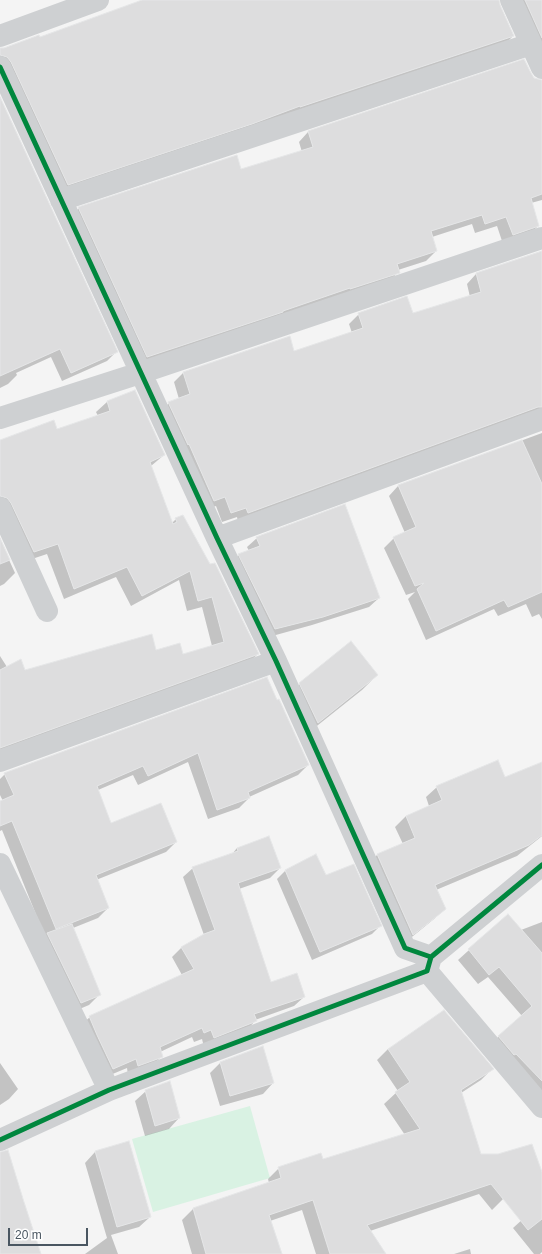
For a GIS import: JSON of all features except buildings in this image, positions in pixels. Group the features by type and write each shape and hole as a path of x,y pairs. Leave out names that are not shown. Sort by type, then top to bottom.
{"street":[{"path":"0,36 98,0"},
{"path":"511,0 542,68"},
{"path":"61,200 531,44"},
{"path":"0,66 216,538 276,661 404,948 429,964 542,1107"},
{"path":"0,418 140,373 542,238"},
{"path":"216,538 542,419"},
{"path":"0,508 47,611"},
{"path":"0,761 276,661"},
{"path":"0,864 108,1090"},
{"path":"0,1140 108,1090 429,964 542,865"}],"green space":[{"path":"250,1106 270,1178 153,1212 132,1139"}],"cycle path":[{"path":"0,67 217,538 276,661 405,948 431,957"},
{"path":"0,1140 109,1090 427,971 431,957 542,865"}]}
